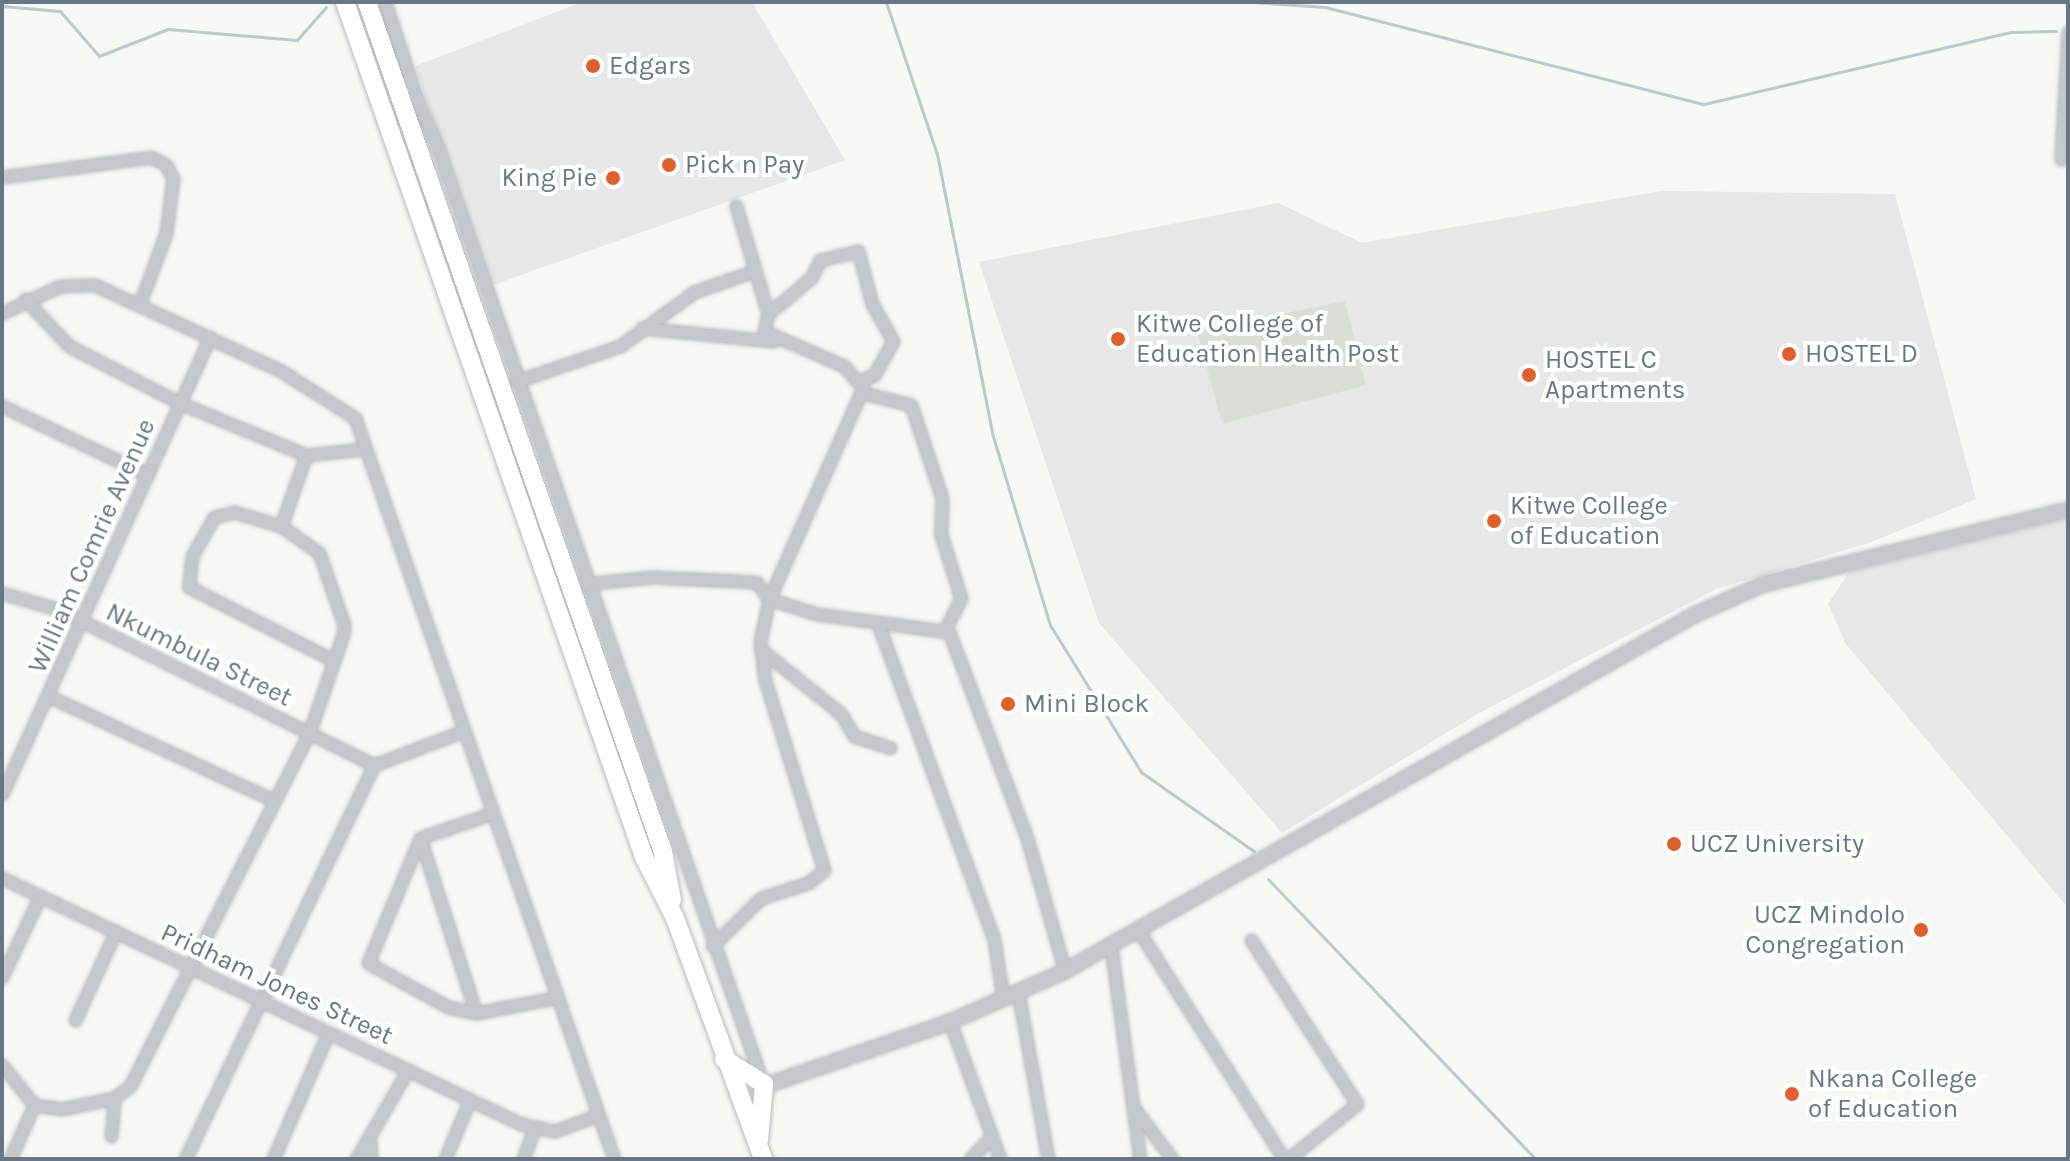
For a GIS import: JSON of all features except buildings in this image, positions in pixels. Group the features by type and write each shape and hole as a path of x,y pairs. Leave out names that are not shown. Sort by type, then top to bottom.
{"highway":[{"path":"345,2 644,857 675,918 724,1059 761,1153"},
{"path":"367,2 407,94 571,592 663,852 675,918"},
{"path":"724,1059 764,1084 761,1153"}],"street":[{"path":"385,2 407,94 517,381 712,946 764,1084"},
{"path":"2068,32 2061,159 2068,157"},
{"path":"2,177 151,157 166,165 173,178 169,218 140,303"},
{"path":"736,206 768,314 764,331 773,341"},
{"path":"712,946 761,898 808,883 824,870 760,649 769,599 862,387 875,374 893,341 872,304 855,249 820,260 812,277 768,314"},
{"path":"517,381 620,346 694,292 754,271"},
{"path":"2,313 25,299 80,282 140,303 210,337 338,402 355,418 461,732 614,1159"},
{"path":"25,299 69,346 180,403 306,455 364,449"},
{"path":"642,328 773,341 844,366 862,387 911,405 942,498 941,535 961,598 945,629 1027,838 1065,971"},
{"name":"William Comrie Avenue","path":"2,794 48,696 78,620 210,337"},
{"path":"2,406 148,475"},
{"path":"281,526 306,455"},
{"path":"738,1095 950,1022 1065,971 1696,614 1764,584 2068,510"},
{"path":"2,1065 34,1105 61,1109 114,1098 146,1066 273,800 309,733 333,660 344,625 319,553 281,526 234,512 214,517 192,556 189,587 333,660"},
{"path":"554,604 588,581 756,582 769,599 878,624 945,629"},
{"name":"Nkumbula Street","path":"2,593 78,620 374,765"},
{"path":"878,624 994,939 1003,999"},
{"path":"760,649 841,714 854,736 890,748"},
{"path":"48,696 273,800"},
{"path":"185,1159 374,765 461,732"},
{"path":"490,814 420,838 368,963 436,1002 476,1013 554,998"},
{"path":"420,838 476,1013"},
{"name":"Pridham Jones Street","path":"2,878 469,1101 534,1129"},
{"path":"2,977 40,896"},
{"path":"1138,930 1286,1159 1357,1104 1251,940"},
{"path":"75,1020 116,931"},
{"path":"1111,947 1140,1159"},
{"path":"1018,992 1048,1159"},
{"path":"950,1022 1000,1159"},
{"path":"273,1159 328,1033"},
{"path":"356,1159 370,1141 408,1070"},
{"path":"111,1136 114,1098"},
{"path":"445,1159 469,1101"},
{"path":"10,1159 34,1105"},
{"path":"1132,1106 1172,1159"},
{"path":"523,1159 534,1129 555,1131 598,1115"},
{"path":"970,1159 991,1137"},
{"path":"370,1141 371,1159"}],"shaded area":[{"path":"583,2 752,2 845,160 490,286 415,66"},
{"name":"Kitwe College of Education","path":"1661,191 1895,194 1976,499 1869,543 1716,589 1479,713 1282,833 1099,623 979,262 1278,203 1362,243"},
{"path":"1345,301 1366,385 1222,424 1197,331"},
{"path":"2068,519 2068,908 1846,644 1828,604 1849,572"}],"waterway":[{"path":"886,2 937,154 992,433 1050,625 1141,772 1254,851"},
{"path":"1253,2 1325,7 1704,104 2010,32 2056,31"},
{"path":"2,6 60,11 99,56 168,29 297,40 326,7"},
{"path":"1268,879 1536,1159"}],"place":[{"name":"Edgars","path":"593,66"},
{"name":"Pick n Pay","path":"669,165"},
{"name":"King Pie","path":"613,178"},
{"name":"Kitwe College of Education Health Post","path":"1118,339"},
{"name":"HOSTEL D","path":"1789,354"},
{"name":"HOSTEL C Apartments","path":"1529,375"},
{"name":"Kitwe College of Education","path":"1494,521"},
{"name":"Mini Block","path":"1008,704"},
{"name":"UCZ University","path":"1674,844"},
{"name":"UCZ Mindolo Congregation","path":"1921,930"},
{"name":"Nkana College of Education","path":"1792,1094"}]}
